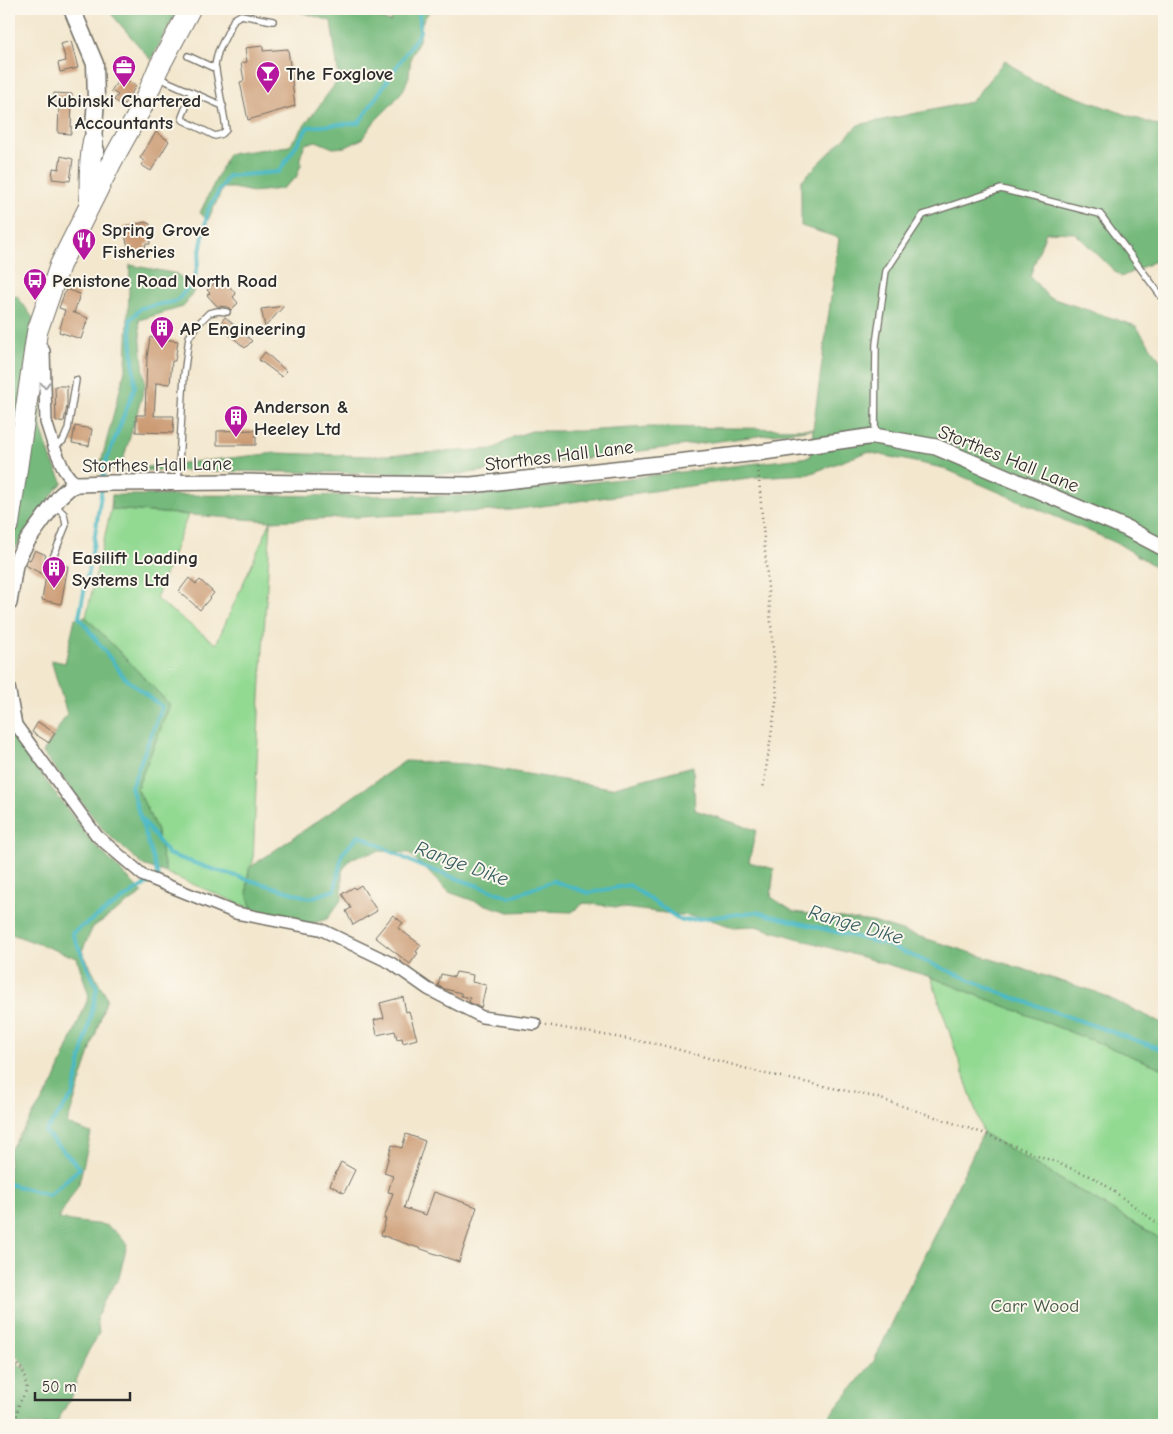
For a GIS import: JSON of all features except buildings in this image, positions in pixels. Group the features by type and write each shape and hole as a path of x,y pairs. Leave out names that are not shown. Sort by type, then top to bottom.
{"highway":[{"path":"9,524 37,332 60,265 111,163 142,107 155,76 190,9"},
{"path":"90,204 88,175 93,141"}],"main road":[{"path":"72,9 95,64 96,99 93,141 95,150 101,158 111,163"}],"street":[{"path":"36,339 44,351 46,422 64,470 70,478 82,484"},
{"name":"Storthes Hall Lane","path":"9,604 15,565 21,552 60,496 70,487 82,484 112,482 471,485 757,453 874,436 936,447 1126,528 1164,548"},
{"path":"9,687 16,725 97,836 144,876 236,912 320,929 391,963 428,989 482,1017 535,1024"}],"lane":[{"path":"192,92 182,117 183,120 215,136 222,134 226,130 216,69 218,52 234,19 241,14 273,21"},
{"path":"188,56 216,69"},
{"path":"155,76 223,106"},
{"path":"874,436 876,344 886,271 923,215 1001,189 1100,214 1164,300"},
{"path":"178,483 184,374 189,337 209,314 218,311 228,312"},
{"path":"54,447 63,441 68,429 76,380"},
{"path":"50,564 66,526 64,514 54,504"}],"path":[{"path":"757,453 777,696 763,789"},
{"path":"535,1024 662,1044 762,1072 875,1097 983,1133 1097,1179 1164,1228"},
{"path":"9,1359 23,1370 27,1389 19,1404 15,1425"}],"green space":[{"path":"107,9 178,9 151,60"},
{"path":"290,9 353,9 391,22 395,9 431,9 422,22 420,38 411,57 409,76 404,89 374,122 362,139 346,147 333,148 316,141 305,144 301,154 301,165 296,178 281,189 253,192 223,188 208,220 200,213 228,154 289,146 339,79 331,21"},
{"path":"1005,60 1034,82 1164,128 1164,257 1121,277 1075,233 1046,232 1030,276 1048,297 1136,326 1164,363 1164,572 1119,544 943,468 867,452 809,474 756,477 512,510 271,521 111,509 112,495 474,496 810,457 839,238 801,226 801,181 858,125 971,102"},
{"path":"130,265 178,274 194,291 183,307 139,320 145,386 120,470 100,466 126,366"},
{"path":"17,296 33,318 9,469 9,298"},
{"path":"38,381 41,428 51,459 63,483 57,488 14,550 10,561"},
{"path":"649,427 813,429 461,474 120,470 276,453 369,456 494,449 513,437 532,431 579,431"},
{"path":"111,509 188,515 156,599 216,644 271,521 259,713 253,862 247,879 252,909 166,873 156,828 137,788 170,705 86,617"},
{"path":"86,617 170,705 137,788 156,828 166,873 143,865 105,832 43,753 67,714 51,660 65,663 75,618"},
{"path":"9,731 91,841 143,893 93,927 82,951 107,998 67,1124 91,1133 79,1183 58,1219 105,1225 117,1233 127,1244 119,1278 104,1301 97,1318 99,1333 88,1352 72,1396 55,1425 9,1425 9,1357 28,1371 9,1349 9,1151 53,1084 89,996 77,958 9,933"},
{"path":"405,761 467,764 611,788 693,766 695,810 756,830 749,862 774,869 771,897 794,912 873,922 1096,992 1164,1024 1164,1069 931,977 755,926 733,927 705,918 584,903 572,912 509,912 449,892 409,853 379,851 351,858 342,871 342,899 327,919 310,924 252,909 247,894 249,868"},
{"path":"931,977 1164,1069 1164,1241 983,1133"},
{"name":"Carr Wood","path":"983,1133 1164,1241 1164,1425 822,1425 874,1361"}],"waterway":[{"path":"103,480 105,464 135,387 130,320 141,308 177,301 195,278 208,210 228,176 279,172 308,127 359,123 420,32 419,9"},
{"path":"9,1184 49,1195 80,1168 45,1132 73,1095 97,988 72,933 158,876 131,787 162,707 125,678 79,617 94,542 102,487"},
{"name":"Range Dike","path":"142,819 168,854 310,898 335,890 342,854 359,835 418,865 510,897 553,881 589,893 629,885 682,921 756,912 884,944 1009,996 1164,1050"}],"place":[{"name":"Kubinski Chartered Accountants","path":"124,88"},
{"name":"The Foxglove","path":"268,94"},
{"name":"Spring Grove Fisheries","path":"84,261"},
{"name":"Penistone Road North Road","path":"35,301"},
{"name":"AP Engineering","path":"162,349"},
{"name":"Anderson & Heeley Ltd","path":"236,438"},
{"name":"Easilift Loading Systems Ltd","path":"54,589"}]}
